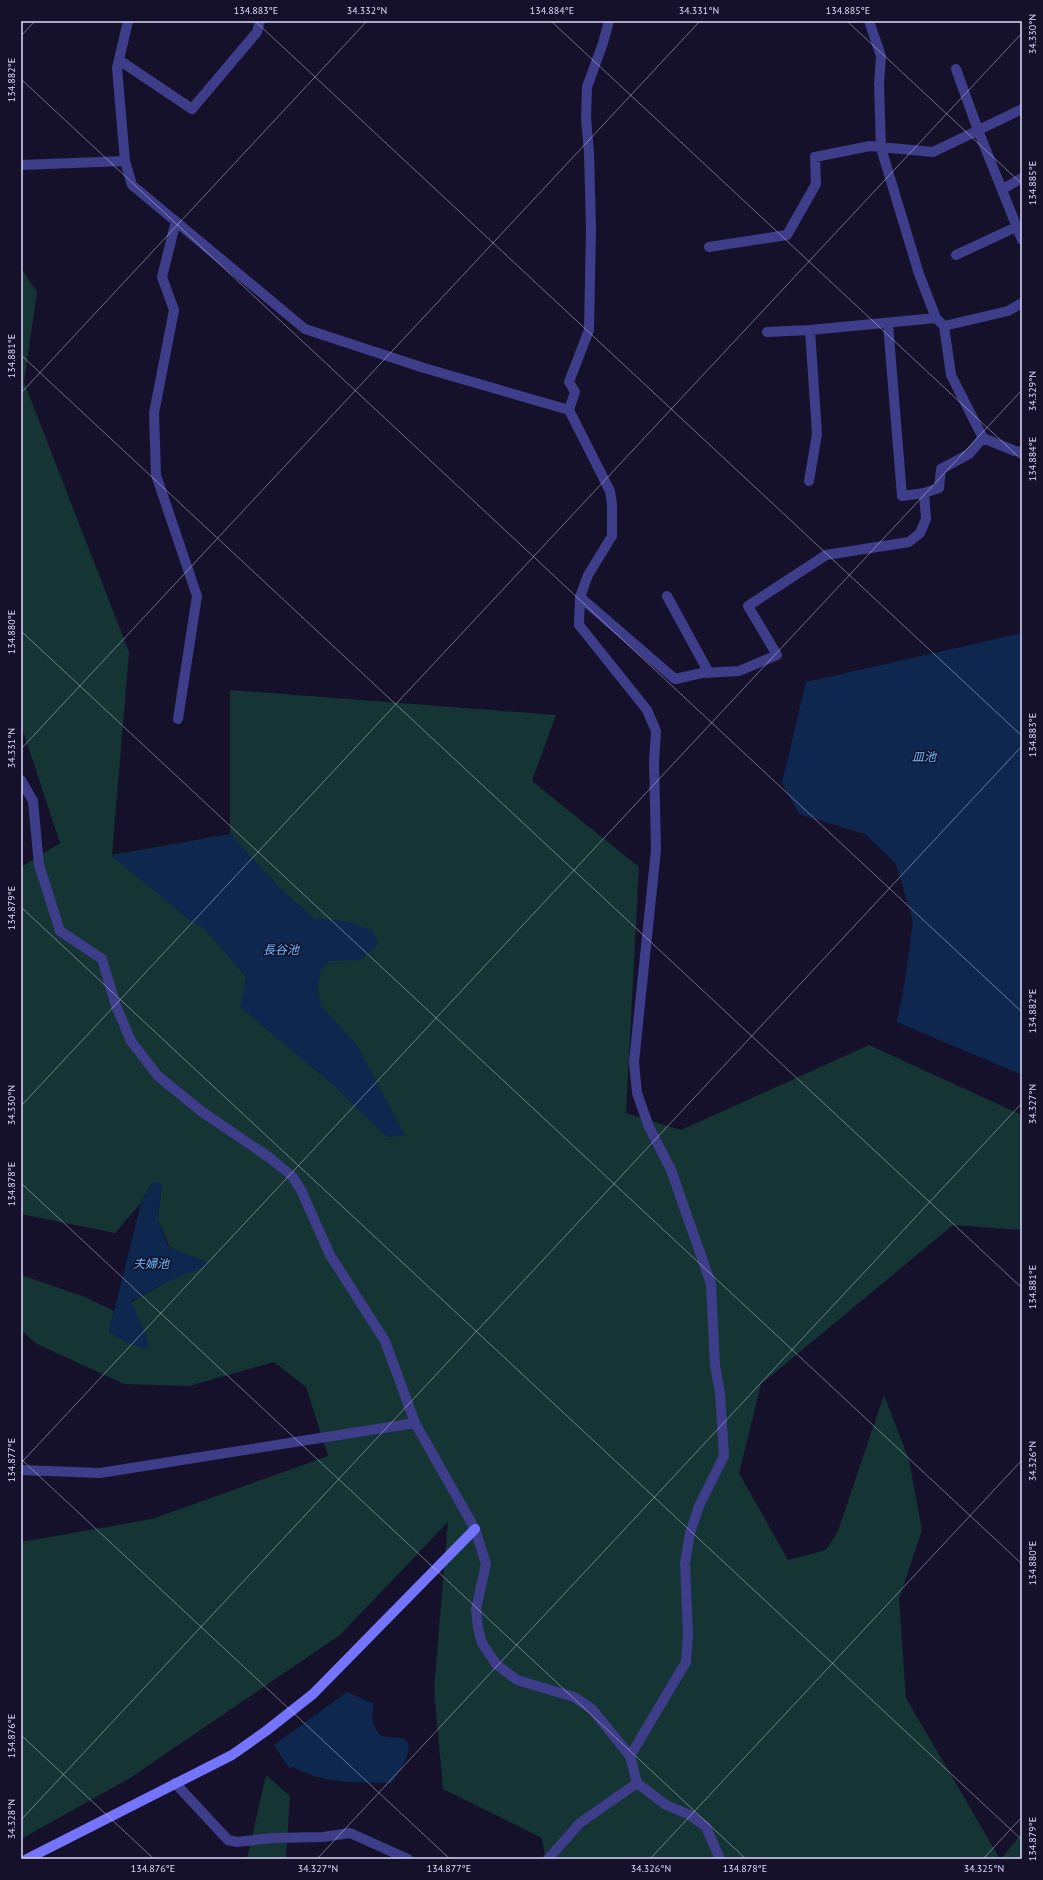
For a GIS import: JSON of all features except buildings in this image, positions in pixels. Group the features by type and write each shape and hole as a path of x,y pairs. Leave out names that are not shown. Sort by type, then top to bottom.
{"street":[{"path":"128,21 117,68 125,161 132,185 305,329 424,368 569,410"},
{"path":"119,60 192,109 257,32 260,21"},
{"path":"609,21 604,43 587,87 586,118 589,153 591,230 589,330 569,382 575,392 569,410 610,491 612,504 612,536 588,575 580,597 579,625 647,710 656,731 654,762 656,850 634,1062 637,1093 646,1121 670,1170 711,1284 715,1366 720,1393 724,1456 698,1506 690,1532 685,1563 688,1635 686,1662 630,1756"},
{"path":"869,21 881,56 879,84 881,148 919,274 936,318 944,326 951,375 983,438 1014,451 1022,452"},
{"path":"956,69 978,130 1003,189 1022,240"},
{"path":"709,247 787,236 816,184 815,157 870,146 933,152 1022,110"},
{"path":"21,165 125,161"},
{"path":"1003,189 1022,178"},
{"path":"176,221 162,276 174,310 154,413 156,475 197,596 178,719"},
{"path":"956,255 1016,227"},
{"path":"944,326 1008,311 1022,303"},
{"path":"766,332 888,324 936,318"},
{"path":"888,324 902,496 924,493 939,488 941,469 969,454 983,438"},
{"path":"809,481 817,434 810,330"},
{"path":"580,597 675,679 709,673 739,671 777,655 748,606 826,555 909,542 920,533 926,518 924,493"},
{"path":"667,596 709,673"},
{"path":"21,780 33,801 39,865 60,931 102,959 116,1006 131,1041 158,1076 200,1111 270,1158 292,1176 301,1190 330,1255 385,1342 415,1423 475,1529 486,1564 476,1609 478,1628 482,1643 496,1664 517,1680 574,1698 592,1709 630,1756 637,1783 666,1805 690,1816 706,1827 720,1859"},
{"path":"21,1470 100,1473 415,1423"},
{"path":"27,1859 232,1754 266,1731 313,1694 475,1529"},
{"path":"175,1783 228,1840 237,1842 350,1833 408,1859"},
{"path":"548,1859 580,1823 637,1783"}],"green space":[{"path":"21,268 37,292 24,382 129,652 112,855 230,834 230,690 556,715 532,781 639,867 626,1113 681,1130 869,1045 1022,1115 1022,1230 953,1225 761,1384 739,1473 788,1560 826,1550 838,1531 884,1395 909,1460 922,1530 899,1599 906,1698 1000,1859 545,1859 542,1838 443,1789 434,1689 448,1522 340,1635 130,1778 21,1839 21,1542 152,1519 328,1456 306,1387 274,1362 189,1386 124,1384 37,1344 21,1330 21,1275 85,1297 114,1311 109,1332 137,1317 131,1302 163,1284 169,1246 158,1219 162,1183 152,1183 141,1203 115,1233 21,1214 21,867 60,843 21,725"},
{"path":"266,1775 290,1796 286,1859 247,1859"},
{"path":"1022,1833 1022,1859 1001,1859"}],"water":[{"name":"皿池","path":"1022,633 1022,1075 897,1022 905,981 913,921 896,864 865,834 799,814 782,783 806,682"},
{"name":"長谷池","path":"230,834 279,887 314,918 348,922 373,931 378,944 360,960 329,961 321,970 318,988 321,1006 357,1045 405,1136 387,1137 333,1085 240,1007 246,977 203,927 193,923 112,856"},
{"name":"夫婦池","path":"152,1183 162,1183 158,1219 168,1246 210,1264 163,1284 131,1301 146,1335 149,1349 130,1344 109,1332 141,1203"},
{"path":"347,1692 374,1704 372,1720 380,1735 401,1738 407,1741 409,1746 406,1759 391,1783 329,1780 305,1773 293,1767 289,1768 274,1745"}]}
